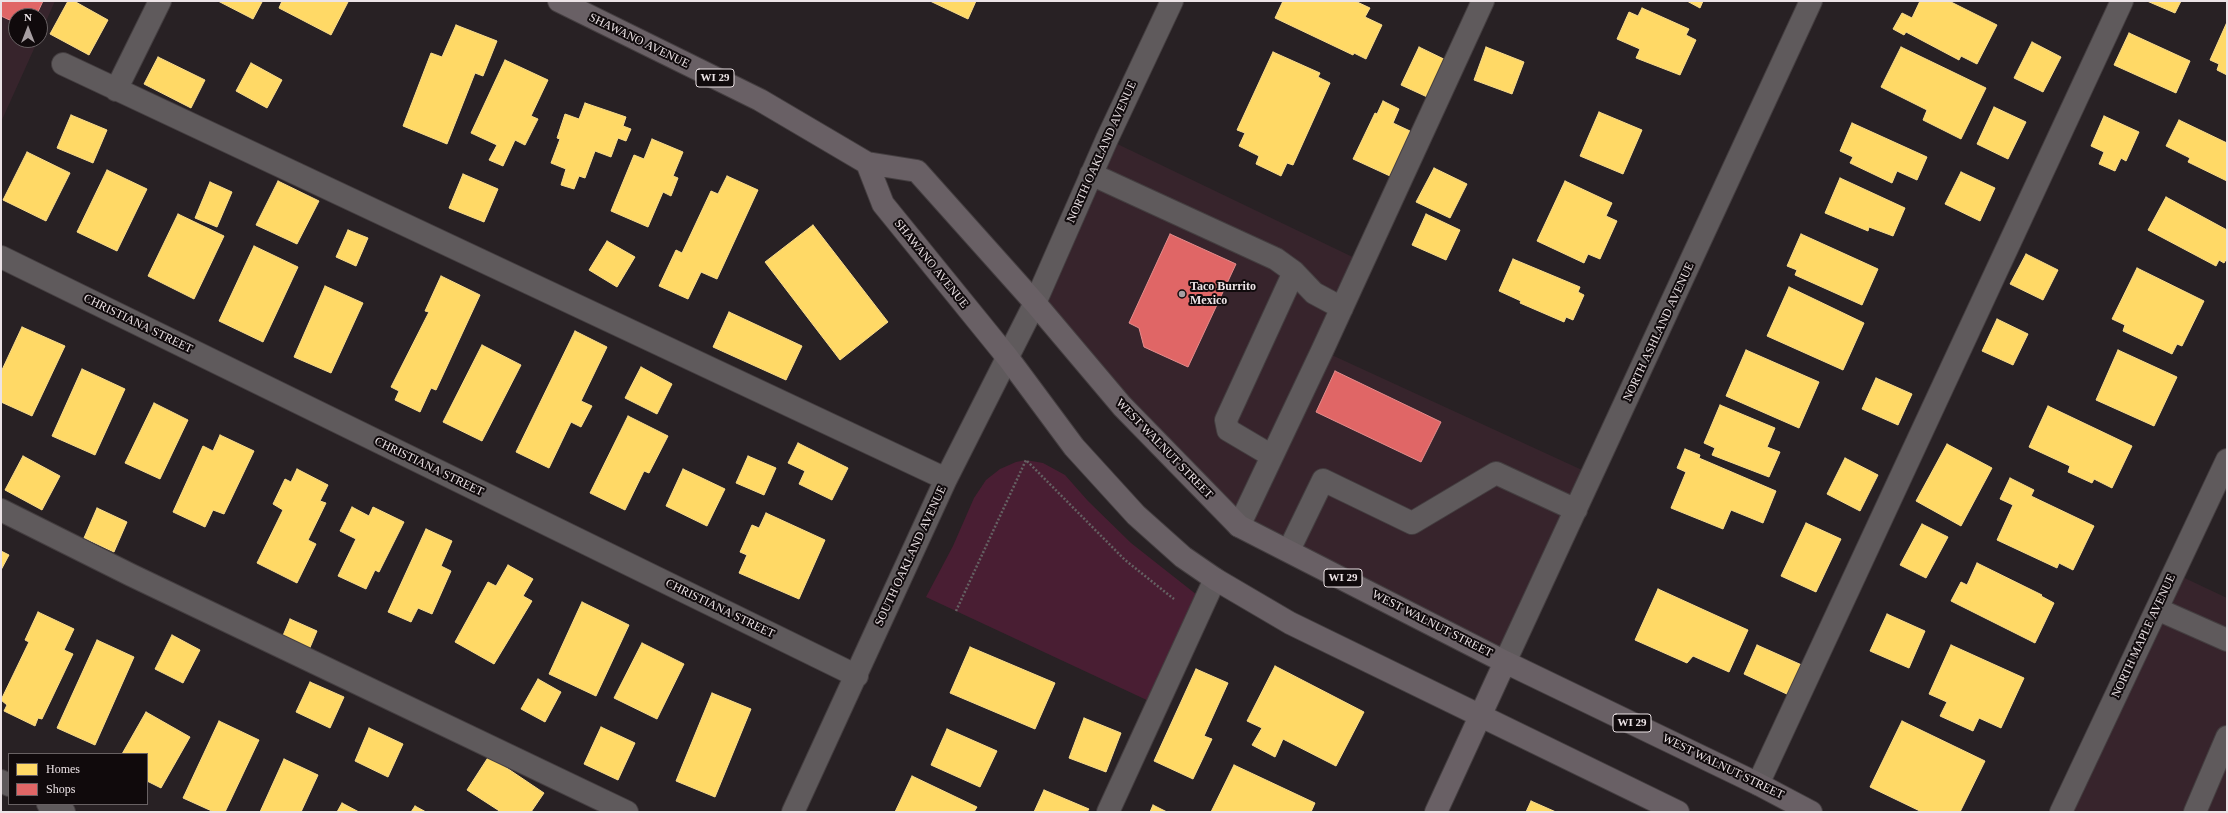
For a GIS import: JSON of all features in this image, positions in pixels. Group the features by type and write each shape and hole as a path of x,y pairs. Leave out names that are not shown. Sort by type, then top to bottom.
{"main road":[{"name":"SHAWANO AVENUE","path":"559,1 760,100 867,163 917,171 1035,304"},
{"name":"SHAWANO AVENUE","path":"867,163 883,204 1008,358"},
{"name":"WEST WALNUT STREET","path":"1035,304 1122,406 1239,526 1289,550 1505,662 1758,784 1810,812"},
{"path":"1008,358 1074,447 1136,515 1183,557 1215,579 1290,623 1678,812"},
{"path":"1436,812 1505,662"}],"street":[{"path":"116,90 160,1"},
{"name":"NORTH OAKLAND AVENUE","path":"1035,304 1091,174 1172,1"},
{"path":"1239,526 1342,308 1483,1"},
{"name":"NORTH ASHLAND AVENUE","path":"1505,662 1811,1"},
{"path":"1758,784 2122,1"},
{"path":"62,64 946,480"},
{"path":"1091,174 1276,259 1294,272 1314,293 1342,308"},
{"name":"CHRISTIANA STREET","path":"1,257 857,676"},
{"path":"1272,456 1228,430 1226,420 1294,272"},
{"name":"SOUTH OAKLAND AVENUE","path":"793,812 857,676 946,480 1035,304"},
{"name":"NORTH MAPLE AVENUE","path":"2061,812 2227,460"},
{"path":"1289,550 1323,480 1412,523 1496,473 1576,510"},
{"path":"1,510 131,575 627,812"},
{"path":"1108,812 1215,579"},
{"path":"2157,609 2227,640"},
{"path":"2195,812 2227,737"},
{"path":"50,805 64,812"}],"path":[{"path":"956,611 1026,460 1125,560 1178,602"}],"shaded area":[{"path":"1,1 55,1 48,17 48,8 8,8 8,48 34,48 1,122"},
{"path":"1107,139 1363,262 1323,351 1593,475 1505,662 1239,526 1035,303"},
{"path":"1026,460 1043,463 1065,475 1088,501 1131,543 1197,595 1151,702 926,597 953,546 974,498 986,480 1000,469 1016,462"},
{"path":"2174,573 2227,598 2227,812 2061,812"}],"building: Homes":[{"path":"68,1 74,1 108,20 89,55 50,34"},
{"path":"218,1 260,1 262,2 253,19"},
{"path":"282,1 348,2 331,35 279,8"},
{"path":"930,1 976,1 968,19"},
{"path":"1283,1 1355,1 1370,8 1365,17 1382,25 1366,59 1354,53 1353,55 1275,18"},
{"path":"1687,1 1703,1 1700,8"},
{"path":"1920,1 1949,1 1997,25 1977,64 1961,56 1959,60 1906,32 1904,35 1893,29 1902,13 1912,18"},
{"path":"2147,1 2181,1 2175,13"},
{"path":"1642,8 1689,29 1686,35 1696,40 1680,75 1636,58 1640,49 1617,39 1629,12 1638,16"},
{"path":"2227,22 2227,75 2217,70 2219,64 2210,60"},
{"path":"456,25 497,41 483,76 475,73 447,144 403,126 431,53 442,57"},
{"path":"2129,33 2190,61 2176,93 2114,65"},
{"path":"2032,42 2061,57 2043,92 2014,78"},
{"path":"1419,47 1454,64 1436,101 1401,85"},
{"path":"1486,47 1524,62 1512,94 1474,80"},
{"path":"1901,47 1986,88 1961,139 1923,120 1927,110 1881,87"},
{"path":"1273,52 1320,73 1318,77 1330,83 1293,165 1287,163 1281,176 1256,164 1259,156 1239,146 1245,133 1237,130"},
{"path":"158,57 205,80 191,108 144,84"},
{"path":"505,60 548,80 531,116 538,119 525,145 515,140 503,166 489,160 497,145 471,133"},
{"path":"251,63 282,80 267,108 236,91"},
{"path":"1383,101 1399,109 1393,123 1410,131 1390,176 1353,159 1375,113 1377,114"},
{"path":"585,103 626,117 623,126 631,129 626,141 618,138 611,157 595,151 585,178 579,176 574,189 561,185 566,169 551,163 560,139 557,138 565,114 579,119"},
{"path":"1994,107 2026,122 2008,159 1977,144"},
{"path":"1599,112 1642,130 1623,174 1580,156"},
{"path":"71,115 107,130 93,163 57,148"},
{"path":"2104,116 2139,132 2126,161 2121,158 2115,171 2099,164 2104,152 2091,146"},
{"path":"2179,120 2227,143 2227,181 2188,162 2190,158 2166,146"},
{"path":"1852,123 1927,157 1917,180 1897,171 1892,183 1850,163 1853,157 1840,151"},
{"path":"652,139 683,152 673,176 678,178 671,196 663,192 648,227 611,211 634,155 644,159"},
{"path":"27,152 70,173 46,221 3,200"},
{"path":"1434,168 1467,184 1450,218 1416,202"},
{"path":"107,170 147,189 117,251 77,232"},
{"path":"1961,172 1995,188 1980,221 1945,204"},
{"path":"463,174 498,189 484,222 449,208"},
{"path":"727,176 758,190 717,279 701,272 688,299 659,286 676,250 682,253 711,191 718,194"},
{"path":"1840,178 1905,208 1893,236 1869,227 1868,231 1825,213"},
{"path":"278,181 319,201 297,244 256,225"},
{"path":"1565,181 1612,203 1606,216 1617,221 1600,259 1588,254 1584,263 1537,241"},
{"path":"210,182 232,192 217,227 195,218"},
{"path":"2166,197 2227,230 2227,258 2224,263 2219,260 2216,266 2148,230"},
{"path":"178,214 224,236 194,299 148,276"},
{"path":"1426,214 1460,230 1446,260 1412,245"},
{"path":"813,225 888,322 840,360 765,262"},
{"path":"348,230 368,238 356,266 336,257"},
{"path":"1801,234 1878,269 1862,305 1795,275 1797,270 1787,266"},
{"path":"607,241 635,257 617,287 589,270"},
{"path":"254,246 298,267 263,342 219,321"},
{"path":"2026,254 2058,270 2043,300 2010,284"},
{"path":"1513,259 1580,287 1578,292 1584,295 1573,320 1566,317 1564,322 1520,303 1521,301 1499,291"},
{"path":"2137,268 2204,301 2182,346 2177,344 2172,354 2123,331 2125,325 2112,319"},
{"path":"441,276 480,295 436,390 431,388 420,412 395,400 399,391 391,387 429,312 425,311"},
{"path":"325,286 363,303 331,373 294,357"},
{"path":"1789,287 1864,323 1843,370 1767,336"},
{"path":"729,312 802,346 786,380 713,347"},
{"path":"1997,319 2028,334 2013,365 1982,351"},
{"path":"22,327 65,346 32,416 1,402 1,372"},
{"path":"575,331 607,347 581,401 592,406 581,427 571,422 549,468 516,452"},
{"path":"482,345 521,365 482,441 443,422"},
{"path":"1746,350 1819,382 1799,428 1726,396"},
{"path":"2118,350 2177,377 2154,426 2096,400"},
{"path":"641,367 672,384 657,414 625,398"},
{"path":"82,369 125,389 95,455 52,436"},
{"path":"1876,378 1912,394 1898,425 1862,409"},
{"path":"154,403 188,420 160,479 125,463"},
{"path":"1720,405 1775,428 1767,447 1780,452 1769,477 1712,455 1715,448 1704,443"},
{"path":"2048,406 2132,446 2112,488 2094,479 2092,483 2068,472 2070,466 2029,447"},
{"path":"628,416 668,436 649,473 644,471 625,510 590,493"},
{"path":"220,435 254,451 224,514 213,510 205,527 173,512 203,446 213,451"},
{"path":"798,443 848,468 832,500 799,484 805,471 788,463"},
{"path":"1947,444 1992,468 1961,526 1916,501"},
{"path":"1685,449 1700,455 1699,458 1776,491 1763,523 1731,510 1723,529 1671,508 1686,472 1677,468"},
{"path":"23,456 60,476 42,510 5,490"},
{"path":"748,456 776,468 764,495 736,483"},
{"path":"1845,458 1878,475 1860,511 1827,494"},
{"path":"297,469 328,485 320,501 326,503 308,540 316,544 297,583 257,563 283,510 273,504 285,479 291,482"},
{"path":"683,469 725,489 707,526 666,506"},
{"path":"2010,478 2034,490 2031,496 2094,526 2073,570 2059,563 2057,568 1997,540 2013,505 2000,499"},
{"path":"352,507 369,516 373,507 404,522 379,572 375,570 366,589 338,576 356,539 340,531"},
{"path":"97,508 127,522 114,552 84,538"},
{"path":"766,513 825,540 799,599 739,573 747,555 740,552 752,525 759,528"},
{"path":"1806,523 1841,539 1816,592 1781,576"},
{"path":"1922,524 1948,537 1926,578 1900,565"},
{"path":"426,529 452,541 441,566 451,571 432,614 418,608 411,622 388,612"},
{"path":"1,551 9,555 1,570"},
{"path":"1977,563 2042,595 2041,596 2054,603 2035,643 1951,601 1961,582 1967,585"},
{"path":"508,565 533,579 523,596 532,601 494,664 455,642 488,582 496,586"},
{"path":"1658,589 1748,630 1729,672 1693,656 1687,663 1635,640"},
{"path":"582,602 629,625 596,696 549,674"},
{"path":"38,612 74,629 64,650 73,654 42,719 38,718 35,726 4,711 7,705 1,700 29,642 25,640"},
{"path":"1887,614 1925,631 1909,668 1870,651"},
{"path":"290,619 317,631 306,657 279,645"},
{"path":"172,635 200,650 183,683 155,669"},
{"path":"97,640 134,657 95,745 57,728"},
{"path":"642,643 684,664 657,719 614,698"},
{"path":"1757,645 1804,666 1791,696 1744,674"},
{"path":"1951,645 2024,678 2001,728 1979,718 1973,731 1940,716 1947,702 1929,694"},
{"path":"970,647 1055,683 1035,729 950,693"},
{"path":"1275,666 1364,712 1336,766 1283,739 1275,757 1252,745 1262,728 1247,721"},
{"path":"1196,669 1228,683 1204,736 1212,739 1193,779 1154,761"},
{"path":"538,679 561,692 545,722 521,709"},
{"path":"310,682 344,697 330,728 296,712"},
{"path":"712,693 751,709 715,797 676,781"},
{"path":"146,712 190,737 161,788 148,782 148,753 123,753"},
{"path":"1084,718 1121,733 1106,772 1069,758"},
{"path":"219,721 259,740 225,812 214,812 183,798"},
{"path":"1902,721 1985,761 1960,812 1922,812 1870,787"},
{"path":"601,727 635,743 618,780 584,764"},
{"path":"369,728 403,744 388,777 355,761"},
{"path":"947,729 997,751 980,787 931,765"},
{"path":"489,756 544,793 531,812 501,812 467,790"},
{"path":"284,759 318,775 301,812 260,812"},
{"path":"1234,765 1315,803 1311,812 1211,812"},
{"path":"912,776 977,807 974,812 895,812"},
{"path":"1044,790 1089,809 1087,812 1034,812"},
{"path":"1531,801 1556,812 1526,812"},
{"path":"342,803 359,812 337,812"},
{"path":"1153,805 1167,812 1150,812"},
{"path":"415,806 426,812 411,812"}],"building: Shops":[{"path":"1,1 43,1 40,8 8,8 8,19 1,16"},
{"name":"Taco Burrito Mexico","path":"1170,234 1236,264 1188,367 1144,347 1139,328 1129,323"},
{"path":"1335,371 1441,422 1421,462 1316,412"}],"place":[{"name":"Taco Burrito Mexico","path":"1182,294"}]}
